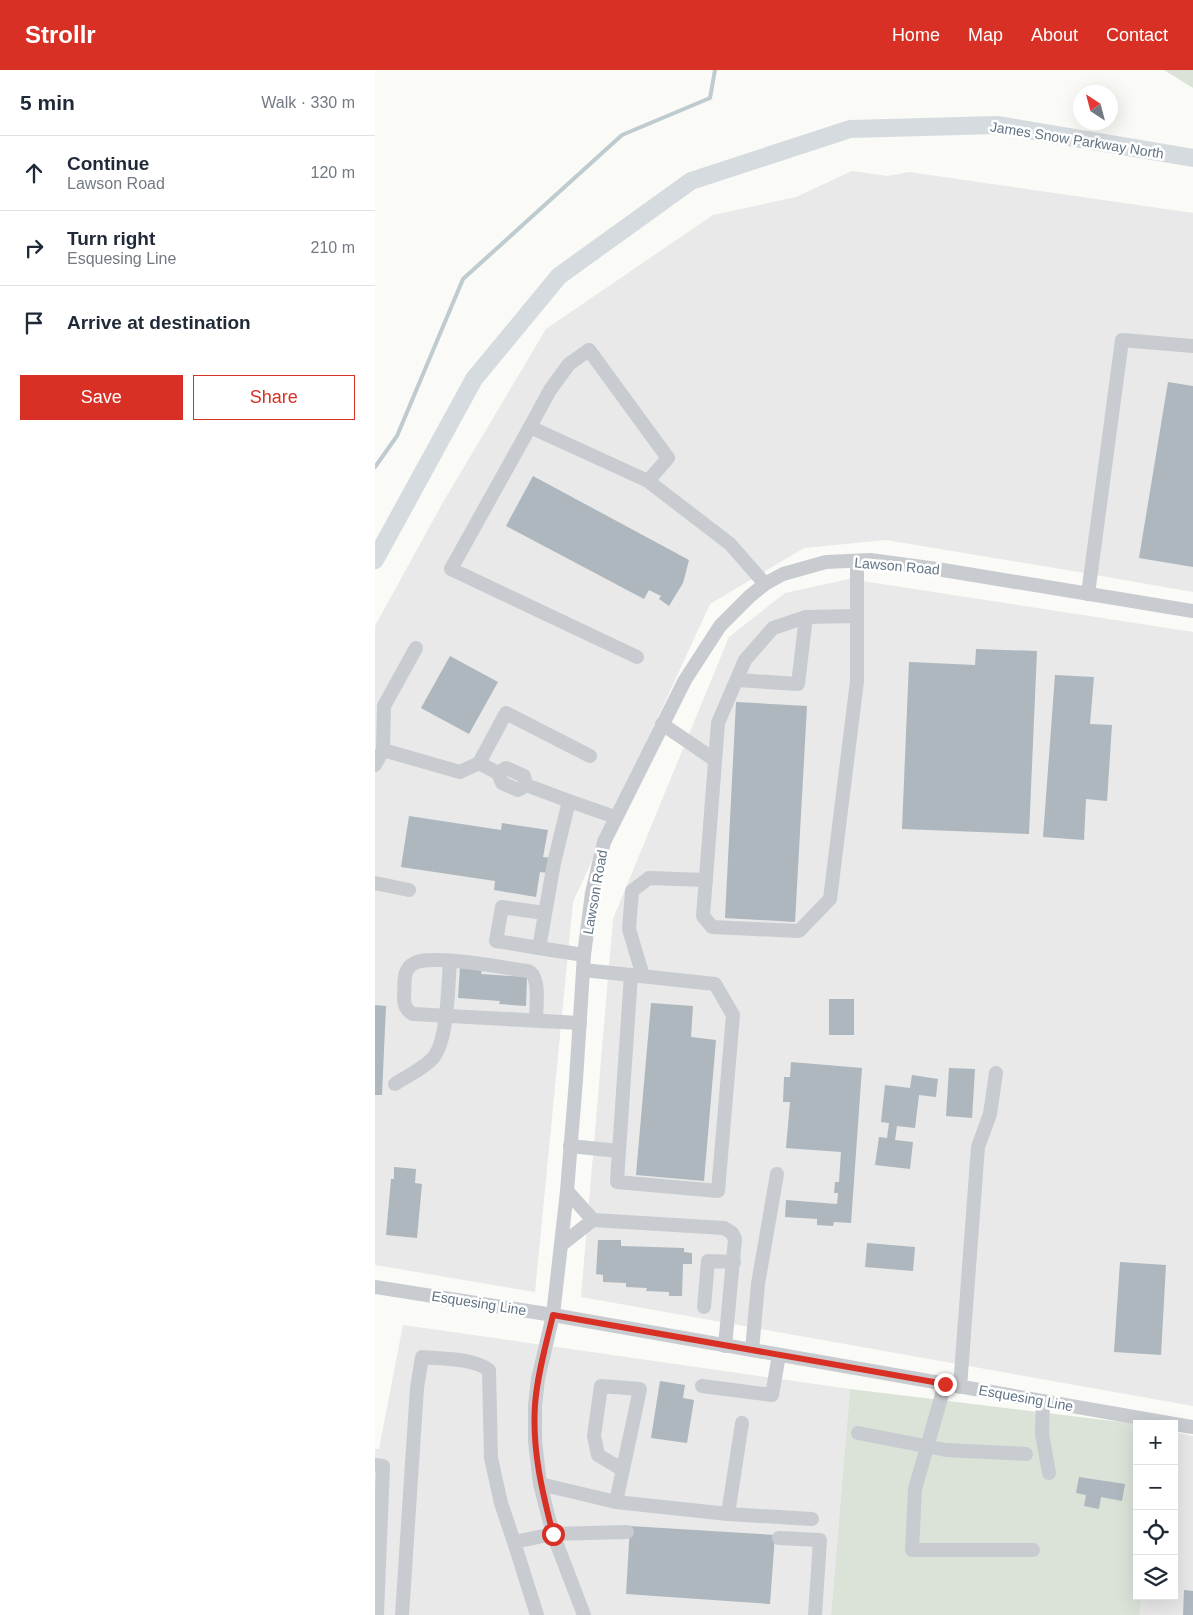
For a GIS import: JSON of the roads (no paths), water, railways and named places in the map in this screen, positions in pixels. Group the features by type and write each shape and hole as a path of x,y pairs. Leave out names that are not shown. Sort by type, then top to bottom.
{"main road":[{"name":"James Snow Parkway North","path":"375,560 475,378 559,276 691,181 850,129 998,125 1193,158"}],"street":[{"path":"1087,594 1121,340 1193,346"},
{"path":"637,657 451,568 550,390 569,364 589,350 668,458 648,482"},
{"path":"530,426 648,482 731,544 765,584"},
{"name":"Lawson Road","path":"584,1615 553,1534 540,1484 535,1441 535,1406 538,1379 553,1315 567,1191 584,955 592,893 604,842 685,680 720,626 750,596 765,584 783,574 827,562 870,560 937,569 1193,612"},
{"path":"857,561 857,616 857,680 830,900 799,931 712,927 703,916 717,723 745,660 773,628 806,617 857,616"},
{"path":"737,680 798,684 806,617"},
{"path":"375,765 383,750 384,706 415,648"},
{"path":"383,750 460,772 479,763 506,713 590,756"},
{"path":"662,724 715,760"},
{"path":"479,763 498,773 506,768 525,776 526,785 615,817"},
{"path":"539,948 554,863 569,801"},
{"path":"583,970 637,976 715,984 733,1016 718,1191 617,1182 637,976 629,929 632,892 649,878 706,880"},
{"path":"375,883 409,890"},
{"path":"545,913 502,907 496,941 584,955"},
{"path":"395,1084 432,1060 439,1050 443,1036 451,961"},
{"path":"536,1020 536,979 533,972 451,961 417,962 407,969 405,974 404,1002 409,1012 413,1014 580,1023"},
{"path":"960,1387 978,1147 990,1114 996,1073"},
{"path":"570,1146 619,1151"},
{"path":"752,1350 758,1284 777,1174"},
{"path":"567,1191 593,1220"},
{"path":"561,1245 593,1220 724,1228 732,1232 735,1239 734,1262 725,1346"},
{"path":"704,1307 708,1261 734,1262"},
{"name":"Esquesing Line","path":"375,1287 553,1315 1151,1420"},
{"path":"702,1386 772,1395 779,1355"},
{"path":"402,1615 417,1388 422,1357 471,1362 482,1365 489,1370 491,1458 501,1503 537,1615"},
{"path":"945,1384 915,1489 912,1550 1033,1550"},
{"path":"616,1502 623,1470 640,1389 601,1386 594,1436 598,1455 623,1470"},
{"path":"1043,1401 1042,1434 1049,1473"},
{"path":"729,1514 742,1423"},
{"name":"Esquesing Line","path":"1178,1425 1193,1427"},
{"path":"858,1433 946,1450 1026,1454"},
{"path":"375,1465 383,1466 377,1614 375,1614"},
{"path":"540,1484 616,1502 729,1514 812,1519"},
{"path":"514,1542 553,1534 627,1532"},
{"path":"779,1538 820,1540 815,1615"}],"waterway":[{"path":"375,467 397,436 463,279 622,135 710,98 715,70"}]}
